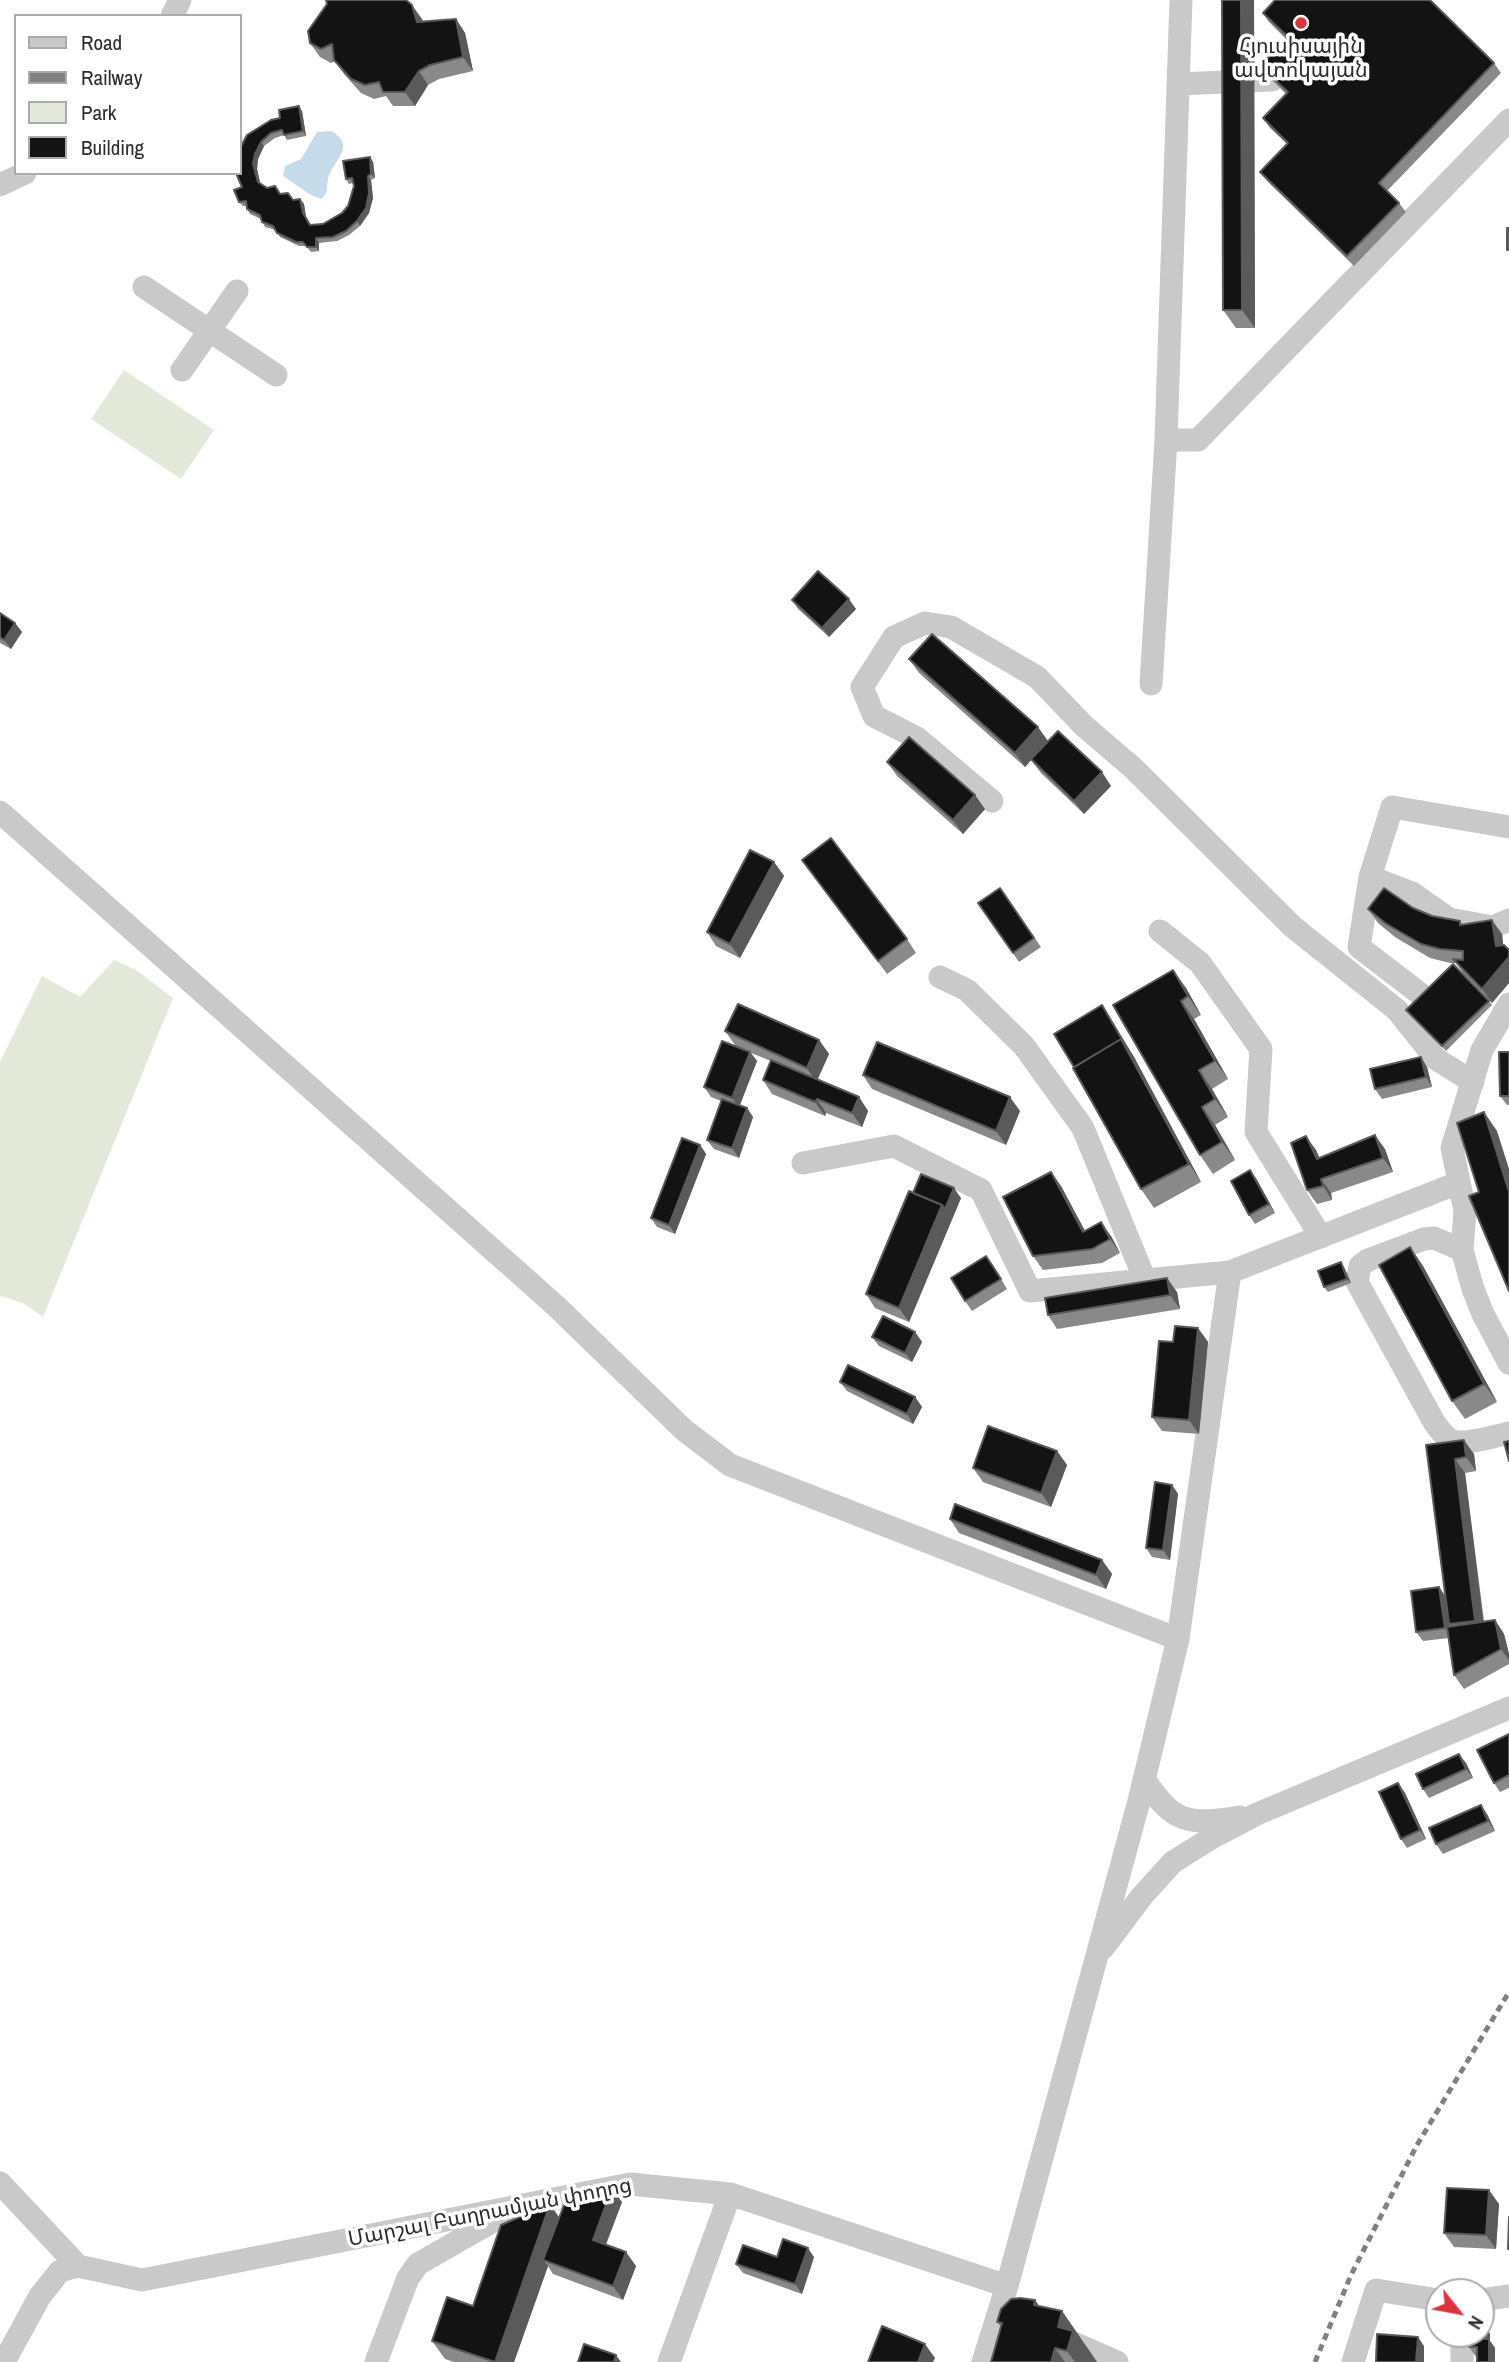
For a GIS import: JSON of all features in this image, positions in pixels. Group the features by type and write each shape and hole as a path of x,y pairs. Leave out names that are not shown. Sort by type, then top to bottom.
{"street":[{"path":"1151,684 1166,440 1181,0"},
{"path":"1178,84 1272,80"},
{"path":"1166,440 1198,440 1509,120"},
{"path":"0,185 21,175"},
{"path":"144,287 276,375"},
{"path":"182,370 237,291"},
{"path":"992,801 917,738 874,716 862,687 894,637 925,622 951,627 1037,677 1084,726 1132,767 1293,927 1397,1010 1436,1059 1473,1082"},
{"path":"1419,993 1359,947 1370,877 1392,807 1509,827"},
{"path":"0,812 556,1306 684,1430 730,1465 1178,1639"},
{"path":"1370,877 1412,893 1449,919 1493,927 1509,920"},
{"path":"1160,931 1200,963 1261,1049 1256,1132 1321,1237"},
{"path":"940,977 967,990 1024,1046 1083,1128 1145,1280"},
{"path":"1509,1004 1482,1050 1452,1148 1465,1211 1462,1250 1483,1314 1509,1363"},
{"path":"803,1163 894,1146 981,1190 1030,1292 1230,1272 1458,1183"},
{"path":"1462,1250 1434,1238 1424,1239 1368,1260 1360,1266 1357,1282 1443,1434 1451,1441 1461,1442 1509,1433"},
{"path":"983,2362 1007,2286 1144,1779 1178,1639 1230,1272"},
{"path":"1095,1959 1142,1896 1173,1862 1213,1837 1257,1814 1509,1708"},
{"path":"1144,1779 1160,1802 1172,1813 1194,1821 1257,1814"},
{"path":"0,2183 78,2266 60,2271 40,2296 4,2362"},
{"name":"Մարշալ Բաղրամյան փողոց","path":"78,2266 142,2280 630,2184 730,2194 1007,2286"},
{"path":"669,2362 730,2194"},
{"path":"376,2362 408,2278 418,2264 520,2206"},
{"path":"1353,2362 1376,2290 1425,2298"},
{"path":"999,2313 1094,2350 1117,2362"}],"green space":[{"path":"124,370 214,430 181,479 91,419"},
{"path":"114,960 136,970 173,998 43,1317 23,1303 0,1296 0,1062 42,976 80,997"}],"water":[{"path":"331,131 343,142 343,148 321,199 283,176 285,166 301,159 317,132"}],"building":[{"path":"326,0 406,0 412,5 417,22 456,19 463,57 430,65 419,71 405,92 383,92 379,82 365,85 351,79 334,60 332,44 321,49 310,43 308,31 327,4"},
{"path":"1222,0 1241,0 1242,310 1223,310"},
{"path":"1275,0 1430,0 1494,63 1379,183 1399,203 1347,256 1260,172 1288,143 1263,118 1288,92 1260,66 1288,37 1263,13"},
{"path":"299,106 303,131 284,135 282,130 271,133 261,142 253,164 258,182 267,188 275,186 280,194 288,193 293,200 300,199 303,213 310,225 323,224 342,213 348,206 354,186 352,178 346,179 343,161 370,157 371,174 368,176 366,208 346,231 333,237 316,238 316,247 307,247 303,242 296,242 277,233 273,226 262,222 260,215 247,209 246,201 239,202 234,190 242,187 237,175 242,175 242,144 247,135 271,120 280,118 279,110"},
{"path":"1509,228 1509,250 1507,250"},
{"path":"818,571 849,599 822,628 792,600"},
{"path":"0,613 15,623 4,640 0,637"},
{"path":"932,634 1038,727 1015,753 909,659"},
{"path":"1058,731 1102,772 1074,801 1031,759"},
{"path":"909,737 975,795 953,820 887,762"},
{"path":"831,838 907,939 878,961 802,860"},
{"path":"750,850 774,862 730,944 707,932"},
{"path":"1000,888 1034,938 1013,953 978,903"},
{"path":"1384,888 1413,908 1432,916 1460,921 1460,925 1492,920 1496,946 1504,945 1509,950 1509,957 1482,989 1453,959 1463,960 1463,951 1421,944 1385,923 1368,909"},
{"path":"1453,964 1489,1001 1442,1046 1406,1010"},
{"path":"1173,970 1188,996 1181,1001 1215,1061 1199,1070 1215,1099 1202,1107 1222,1142 1200,1155 1113,1005"},
{"path":"738,1004 819,1040 807,1068 725,1031"},
{"path":"1102,1005 1124,1043 1121,1039 1074,1067 1054,1034"},
{"path":"1121,1039 1189,1164 1141,1189 1073,1068"},
{"path":"722,1041 750,1052 732,1098 704,1087"},
{"path":"877,1042 1010,1097 996,1131 863,1075"},
{"path":"1499,1052 1509,1052 1509,1096 1500,1096"},
{"path":"1421,1057 1426,1077 1375,1089 1370,1069"},
{"path":"771,1060 859,1097 852,1113 817,1099 815,1102 763,1080"},
{"path":"722,1099 747,1108 732,1148 707,1140"},
{"path":"1484,1112 1509,1192 1509,1291 1469,1196 1479,1192 1457,1123"},
{"path":"1375,1135 1383,1158 1321,1179 1323,1186 1307,1190 1291,1143 1306,1136 1317,1159"},
{"path":"682,1138 700,1145 669,1225 651,1218"},
{"path":"1250,1170 1269,1204 1249,1215 1231,1181"},
{"path":"1051,1172 1083,1232 1101,1222 1110,1239 1092,1249 1033,1256 1003,1197"},
{"path":"921,1174 954,1188 945,1209 942,1205 913,1193"},
{"path":"909,1191 942,1205 899,1308 866,1294"},
{"path":"1410,1247 1484,1384 1452,1401 1379,1265"},
{"path":"986,1256 1001,1279 965,1301 951,1278"},
{"path":"1341,1262 1347,1279 1324,1287 1318,1271"},
{"path":"1167,1278 1170,1295 1048,1315 1045,1298"},
{"path":"883,1316 915,1332 905,1353 872,1337"},
{"path":"1175,1326 1198,1328 1189,1420 1152,1417 1159,1341 1173,1342"},
{"path":"848,1365 915,1397 907,1414 840,1382"},
{"path":"988,1426 1057,1451 1041,1493 973,1468"},
{"path":"1464,1440 1466,1457 1455,1459 1475,1621 1449,1624 1426,1445"},
{"path":"1509,1441 1509,1461 1504,1442"},
{"path":"1155,1482 1172,1485 1163,1550 1146,1548"},
{"path":"955,1504 1102,1560 1096,1575 950,1519"},
{"path":"1439,1587 1445,1628 1416,1632 1411,1591"},
{"path":"1495,1620 1501,1649 1454,1675 1447,1627"},
{"path":"1509,1734 1509,1775 1494,1783 1477,1750"},
{"path":"1459,1754 1466,1769 1423,1789 1416,1774"},
{"path":"1398,1783 1420,1830 1401,1839 1379,1792"},
{"path":"1481,1805 1488,1821 1436,1844 1429,1828"},
{"path":"612,2188 593,2240 626,2252 613,2286 543,2260 564,2205"},
{"path":"1447,2188 1489,2190 1486,2235 1444,2233"},
{"path":"550,2204 495,2362 432,2341 447,2297 473,2306 501,2225"},
{"path":"783,2239 808,2248 795,2284 736,2264 743,2245 777,2257"},
{"path":"1011,2299 1035,2300 1034,2305 1062,2311 1058,2327 1073,2331 1067,2351 1055,2348 1051,2362 991,2362 1002,2323 997,2322 1001,2309"},
{"path":"882,2326 925,2344 918,2362 868,2362"},
{"path":"1377,2334 1418,2337 1416,2362 1376,2362"},
{"path":"584,2344 616,2355 614,2362 578,2362"},
{"path":"1477,2348 1489,2348 1489,2362 1477,2362"}],"railway":[{"path":"1315,2362 1351,2275 1417,2145 1509,1992"}],"place":[{"name":"Հյուսիսային ավտոկայան","path":"1301,23"}]}
